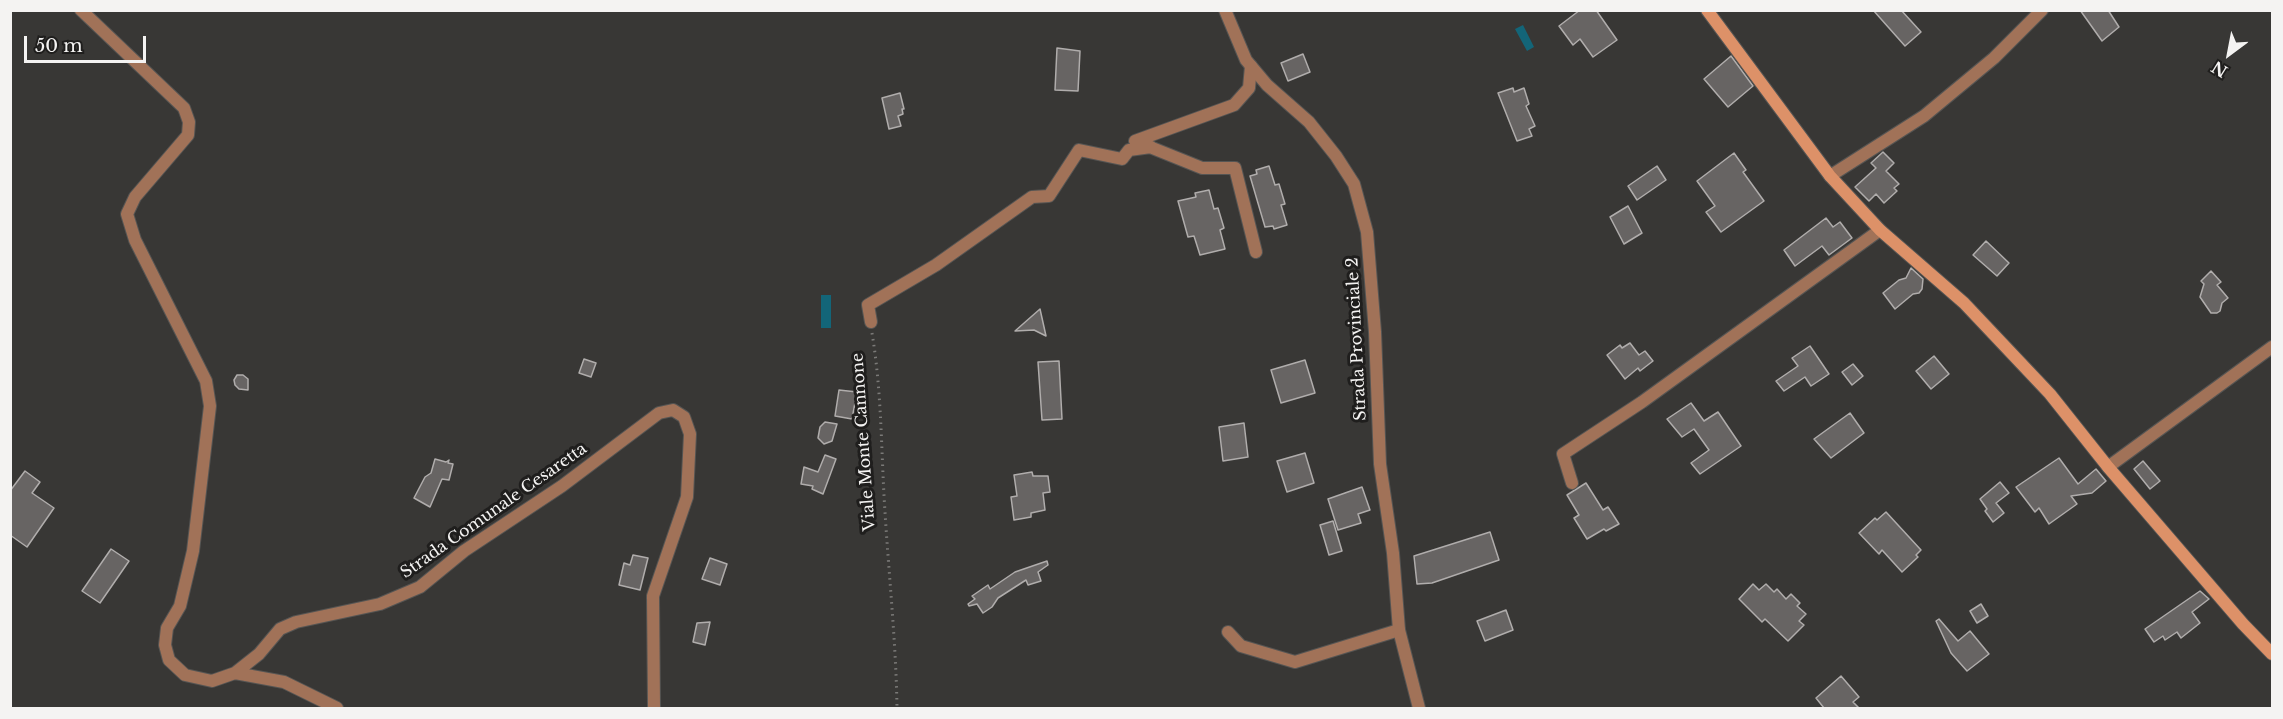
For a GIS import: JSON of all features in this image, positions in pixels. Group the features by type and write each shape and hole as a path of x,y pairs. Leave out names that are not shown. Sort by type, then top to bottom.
{"main road":[{"path":"1707,10 1830,176 1880,230 1964,303 2050,394 2108,467 2243,624 2272,654"}],"street":[{"name":"Strada Comunale Cesaretta","path":"81,10 184,108 189,122 188,135 135,197 127,213 135,240 207,381 210,406 193,551 180,606 167,628 165,645 169,660 185,675 212,681 235,673 260,654 280,629 296,622 380,604 420,587 464,551 562,486 659,412 673,410 684,417 690,434 687,497 653,597 654,708"},
{"name":"Strada Provinciale 2","path":"1225,10 1251,66 1267,86 1309,122 1336,156 1353,184 1364,222 1375,332 1380,464 1393,553 1399,630 1419,708"},
{"path":"1830,176 1924,116 1994,58 2042,10"},
{"path":"1251,66 1249,88 1234,105 1135,141 1202,168 1235,168 1256,252"},
{"path":"871,322 868,304 936,265 1032,196 1049,196 1079,150 1122,159 1129,150 1151,147"},
{"path":"1572,483 1563,454 1642,402 1880,230"},
{"path":"2108,467 2272,347"},
{"path":"1228,632 1241,646 1295,662 1399,630"},
{"path":"235,673 284,682 337,708"}],"path":[{"name":"Viale Monte Cannone","path":"871,322 879,373 885,511 896,652 897,708"}],"water":[{"path":"1523,25 1534,47 1527,51 1515,29"},
{"path":"821,295 831,295 831,328 821,328"}],"building":[{"path":"1580,10 1596,10 1617,40 1593,57 1580,39 1573,45 1559,26"},
{"path":"1873,10 1901,10 1921,32 1905,46"},
{"path":"2080,10 2108,10 2119,27 2102,41"},
{"path":"1057,48 1080,51 1078,91 1055,90"},
{"path":"1303,54 1310,72 1288,81 1281,63"},
{"path":"1731,56 1753,86 1728,107 1704,79"},
{"path":"1513,88 1514,92 1524,88 1529,104 1526,106 1535,126 1529,129 1532,136 1517,141 1498,93"},
{"path":"900,93 904,109 902,109 903,114 898,116 901,126 889,129 882,98"},
{"path":"1883,152 1894,163 1886,171 1899,184 1894,188 1897,191 1884,203 1876,194 1869,201 1855,187 1876,168 1871,163"},
{"path":"1734,153 1746,170 1743,172 1764,201 1721,232 1706,212 1715,206 1697,181"},
{"path":"1269,166 1275,185 1279,184 1285,204 1281,205 1287,225 1274,229 1273,226 1265,227 1250,176 1257,174 1256,170"},
{"path":"1657,166 1666,180 1637,200 1628,186"},
{"path":"1209,190 1214,209 1218,208 1224,228 1220,230 1225,249 1200,255 1194,236 1188,237 1178,201 1196,197 1195,193"},
{"path":"1628,206 1642,233 1624,244 1610,217"},
{"path":"1826,218 1833,227 1840,222 1852,238 1829,255 1822,246 1795,266 1784,250"},
{"path":"1986,241 2009,263 1997,276 1973,255"},
{"path":"1911,268 1923,279 1922,289 1895,309 1883,293 1899,280 1906,278"},
{"path":"2211,271 2221,282 2217,285 2228,298 2222,303 2217,313 2211,313 2200,297 2204,284 2201,281"},
{"path":"1040,309 1046,336 1034,330 1015,331"},
{"path":"1630,343 1639,355 1645,351 1653,361 1640,371 1638,368 1625,379 1607,355 1620,345 1622,348"},
{"path":"1810,346 1829,374 1811,386 1805,377 1784,391 1776,381 1798,366 1792,358"},
{"path":"1934,356 1949,374 1931,389 1916,371"},
{"path":"584,359 596,363 591,377 579,373"},
{"path":"1305,360 1315,393 1281,403 1271,370"},
{"path":"1059,361 1062,419 1042,420 1038,362"},
{"path":"1853,364 1863,376 1852,385 1842,372"},
{"path":"237,375 243,375 248,379 248,390 239,389 235,385 234,380"},
{"path":"839,390 857,392 852,419 835,416"},
{"path":"1691,403 1704,421 1718,412 1741,446 1700,474 1691,463 1709,450 1694,429 1682,437 1667,419"},
{"path":"1850,413 1864,433 1831,458 1814,439"},
{"path":"825,422 837,424 832,441 824,444 818,438 820,427"},
{"path":"1244,423 1248,457 1223,461 1219,427"},
{"path":"1305,453 1314,483 1287,492 1277,461"},
{"path":"825,455 836,459 823,494 812,489 813,486 801,484 804,467 818,472"},
{"path":"2059,458 2078,484 2096,469 2106,481 2092,493 2071,496 2077,504 2049,524 2039,508 2035,512 2016,487"},
{"path":"435,459 446,462 449,460 448,463 453,464 449,480 442,479 430,507 414,498 425,477 431,473"},
{"path":"2143,461 2160,481 2150,489 2134,469"},
{"path":"25,471 40,482 32,493 54,508 27,547 10,535 10,491"},
{"path":"1032,472 1033,476 1048,476 1050,492 1043,493 1045,510 1031,513 1031,517 1014,520 1011,497 1017,496 1014,475"},
{"path":"2000,482 2009,493 1996,503 2004,513 1993,522 1980,499"},
{"path":"1586,483 1603,510 1608,507 1619,524 1606,531 1604,529 1587,539 1574,518 1579,515 1567,495"},
{"path":"1362,487 1370,510 1358,514 1361,523 1338,530 1328,499"},
{"path":"1886,512 1921,550 1916,555 1918,557 1902,572 1882,550 1879,554 1859,533 1875,518 1877,520"},
{"path":"1333,521 1342,551 1329,555 1320,525"},
{"path":"1490,532 1499,560 1432,583 1417,584 1414,556"},
{"path":"111,549 129,561 100,603 82,591"},
{"path":"633,555 648,558 640,590 619,585 624,563 630,565"},
{"path":"710,558 727,564 720,585 702,579"},
{"path":"1047,561 1048,565 1038,572 1041,581 1028,585 1026,580 998,598 992,607 983,613 977,604 969,606 968,604 975,599 972,596 988,585 990,589 1015,572"},
{"path":"1753,584 1759,590 1766,584 1774,592 1777,589 1786,599 1791,594 1800,603 1797,606 1806,614 1799,621 1804,625 1788,641 1765,619 1762,622 1739,599"},
{"path":"2200,591 2209,599 2192,612 2200,623 2181,638 2177,632 2165,640 2163,636 2154,642 2145,629"},
{"path":"1981,604 1988,616 1977,623 1970,611"},
{"path":"1506,610 1513,630 1485,641 1477,621"},
{"path":"1939,619 1958,641 1970,631 1989,654 1967,671 1951,653 1936,621"},
{"path":"710,622 705,645 693,642 697,623"},
{"path":"1841,676 1859,697 1853,702 1859,708 1824,708 1816,698"}]}
